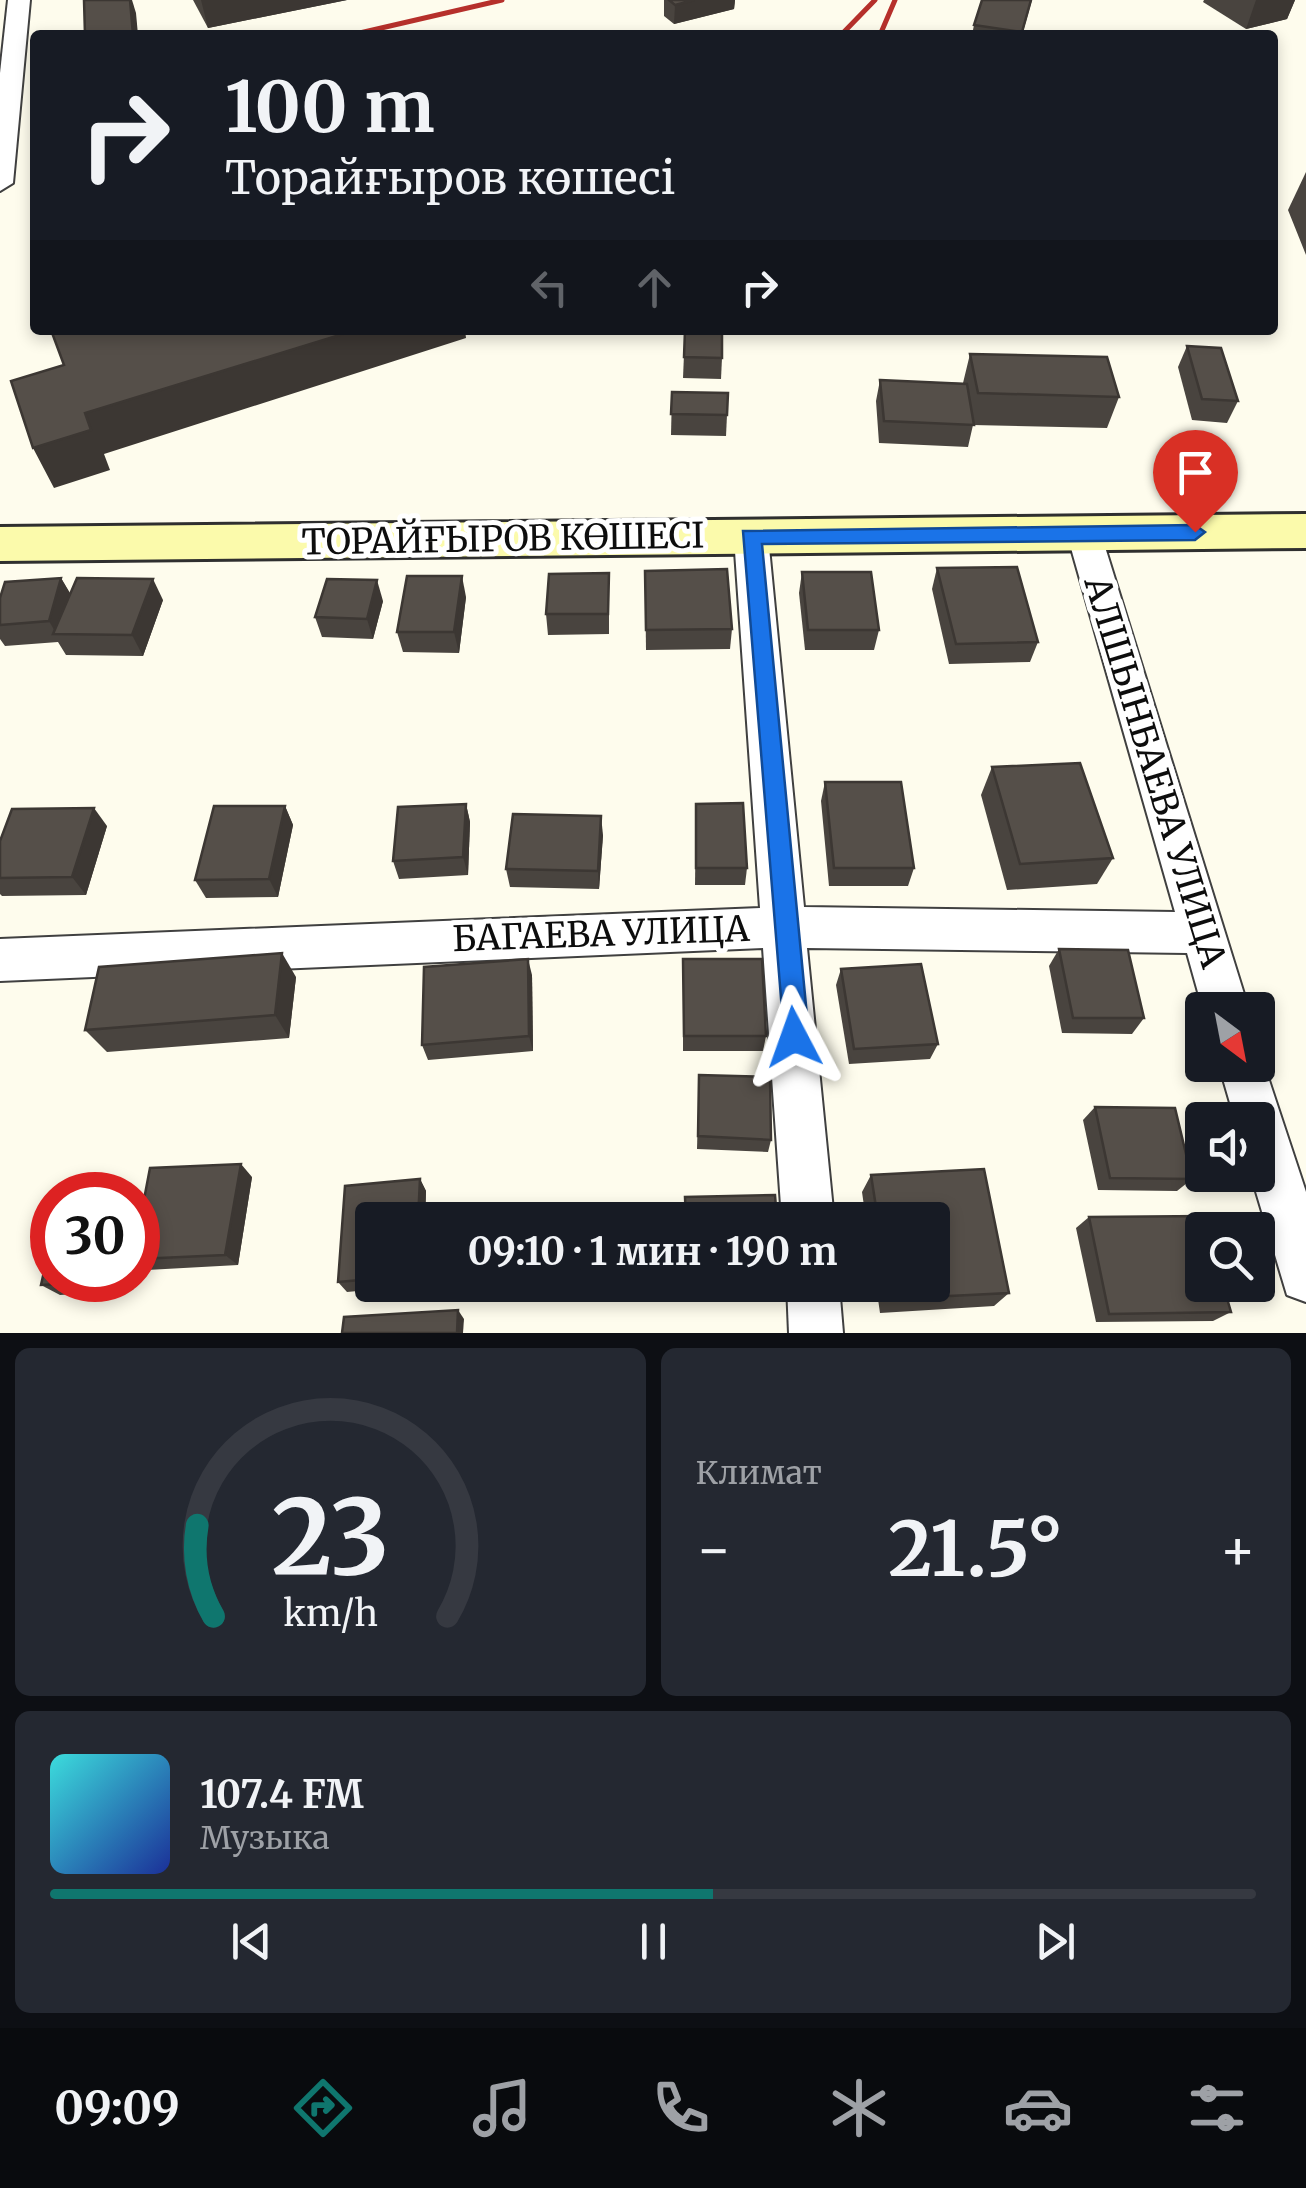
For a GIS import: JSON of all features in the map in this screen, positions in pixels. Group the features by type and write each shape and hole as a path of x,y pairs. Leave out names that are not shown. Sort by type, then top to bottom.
{"street":[{"path":"0,182 18,0"},
{"name":"ТОРАЙҒЫРОВ КӨШЕСІ","path":"0,544 1306,531"},
{"name":"АЛШЫНБАЕВА УЛИЦА","path":"1084,534 1221,992"},
{"path":"751,536 807,1202"},
{"name":"БАГАЕВА УЛИЦА","path":"0,960 786,927 1203,934"},
{"path":"1247,1082 1306,1276"},
{"path":"814,1302 816,1333"}],"building":[{"path":"84,0 130,0 133,30 85,30"},
{"path":"982,0 1031,0 1023,30 974,25"},
{"path":"53,335 340,335 85,413 91,430 33,448 11,381 64,365"},
{"path":"685,335 722,335 722,358 684,357"},
{"path":"1187,346 1221,348 1238,401 1202,399"},
{"path":"970,354 1107,357 1119,397 978,393"},
{"path":"880,380 967,384 974,425 884,421"},
{"path":"672,392 728,393 727,415 671,414"},
{"path":"1017,567 1038,642 956,644 937,568"},
{"path":"727,569 732,629 646,630 645,571"},
{"path":"802,572 871,572 879,630 808,630"},
{"path":"609,573 608,614 546,614 549,574"},
{"path":"407,576 462,576 454,632 397,632"},
{"path":"61,578 49,621 0,625 0,598 5,582"},
{"path":"77,578 153,579 132,635 53,634"},
{"path":"327,579 377,580 367,619 315,617"},
{"path":"1080,763 1113,858 1020,864 992,767"},
{"path":"825,782 901,782 914,868 834,868"},
{"path":"743,803 747,868 696,868 696,804"},
{"path":"466,804 463,857 393,861 398,807"},
{"path":"214,806 285,806 269,879 195,880"},
{"path":"94,808 72,877 0,878 0,841 12,809"},
{"path":"513,814 601,816 598,871 506,869"},
{"path":"1059,949 1128,950 1144,1018 1073,1018"},
{"path":"282,953 275,1015 85,1030 99,967"},
{"path":"528,959 529,1036 422,1045 424,967"},
{"path":"683,959 762,959 766,1036 684,1036"},
{"path":"921,964 938,1044 854,1049 841,969"},
{"path":"699,1075 770,1077 771,1140 698,1136"},
{"path":"1095,1107 1175,1108 1185,1150 1185,1179 1110,1178"},
{"path":"241,1164 225,1255 160,1258 160,1172 149,1172 150,1168"},
{"path":"984,1169 1009,1293 950,1296 950,1202 875,1202 871,1175"},
{"path":"420,1179 419,1202 355,1202 355,1280 338,1282 345,1186"},
{"path":"775,1195 776,1202 685,1202 685,1197"},
{"path":"1185,1216 1185,1302 1228,1302 1231,1312 1109,1314 1089,1217"},
{"path":"458,1310 457,1333 342,1333 344,1317"}],"railway":[{"path":"373,30 502,0"},
{"path":"846,30 875,0"},
{"path":"882,30 895,0"}],"route":[{"path":"794,1037 751,536 1195,532"}]}
